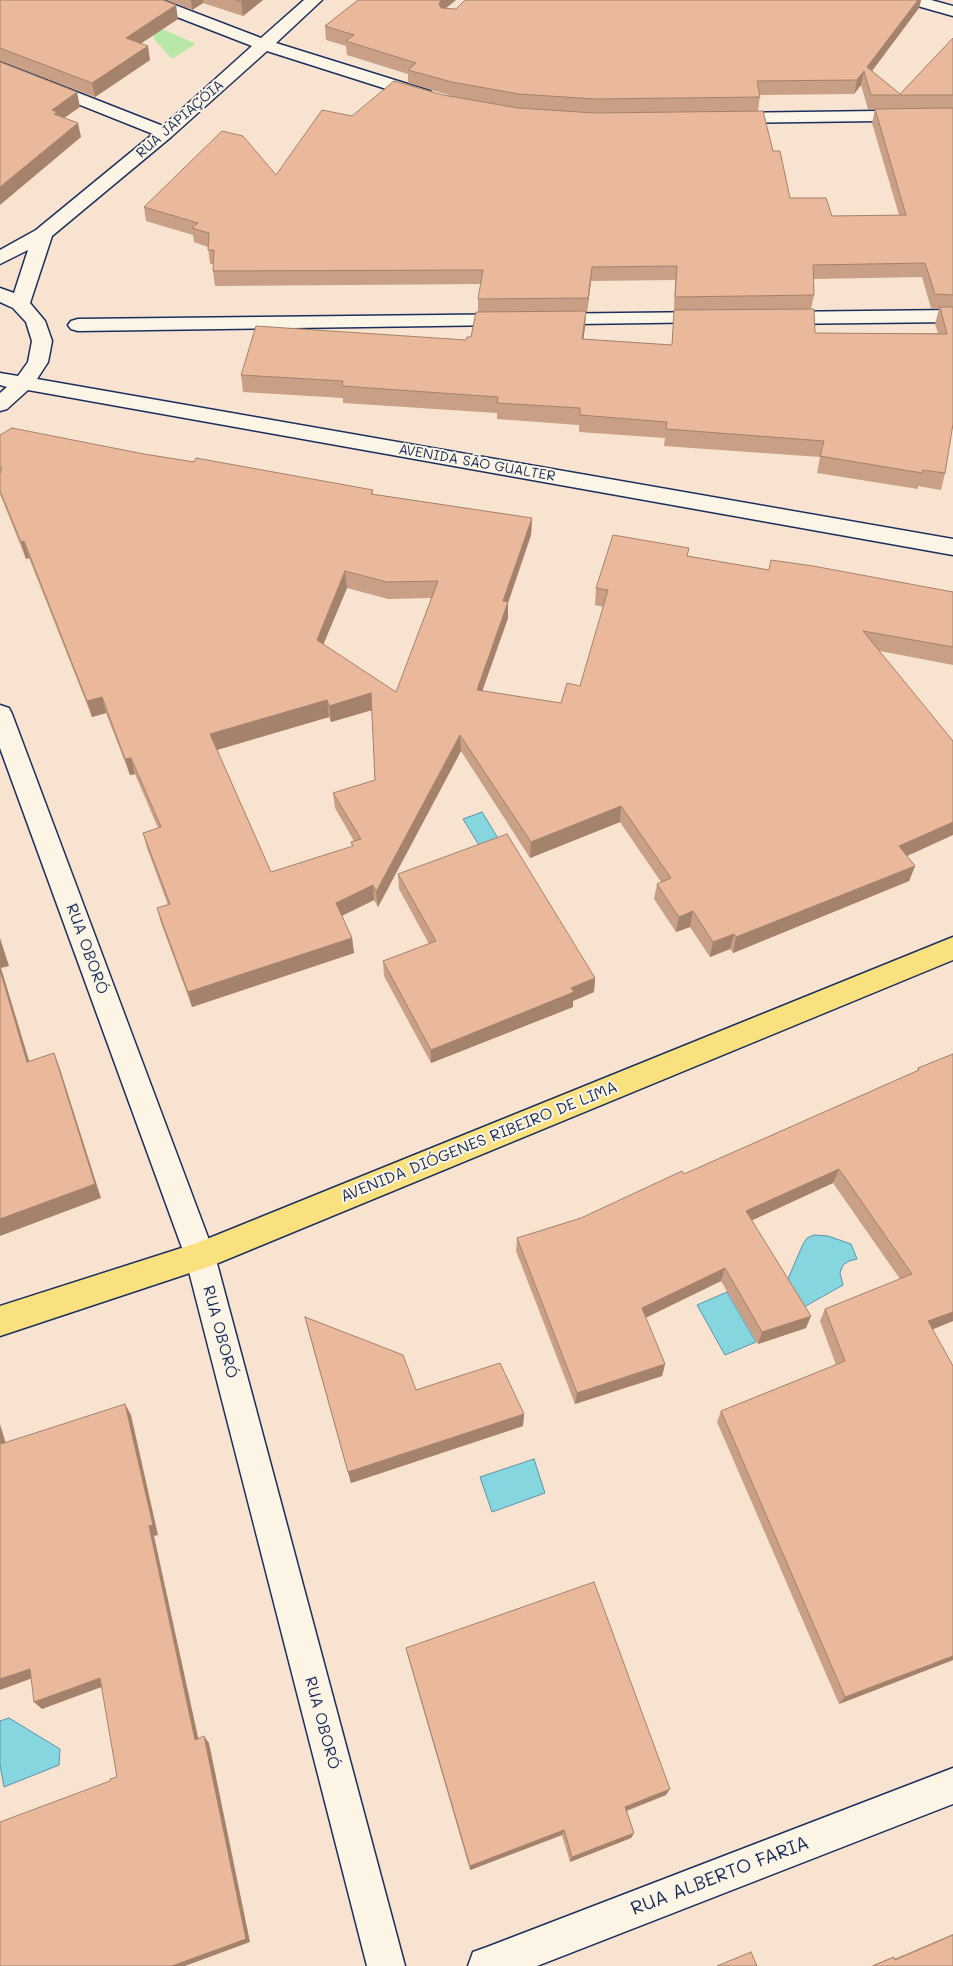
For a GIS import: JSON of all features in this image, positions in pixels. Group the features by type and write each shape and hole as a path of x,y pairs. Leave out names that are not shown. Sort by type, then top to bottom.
{"main road":[{"name":"AVENIDA DIÓGENES RIBEIRO DE LIMA","path":"0,1321 200,1256 953,948"}],"street":[{"path":"148,0 192,10 264,44 363,78 441,100"},
{"name":"RUA JAPIAÇÓIA","path":"0,258 43,234 165,133 314,0"},
{"path":"913,0 953,11"},
{"path":"0,66 165,133"},
{"path":"714,118 953,115"},
{"path":"20,304 43,234"},
{"path":"0,294 20,304 35,321 42,341 38,362 24,383 0,404"},
{"path":"754,318 953,316"},
{"path":"78,324 734,318"},
{"name":"AVENIDA SÃO GUALTER","path":"0,379 953,547"},
{"name":"RUA OBORÓ","path":"0,714 200,1256 386,1966"},
{"name":"RUA ALBERTO FARIA","path":"487,1966 953,1786"}],"green space":[{"path":"153,25 194,43 194,45 172,59 154,39"}],"water":[{"path":"482,812 504,848 485,855 463,819"},
{"path":"814,1235 828,1236 851,1244 857,1259 843,1265 840,1273 843,1285 804,1307 787,1281 803,1244 807,1238"},
{"path":"727,1292 756,1342 725,1355 697,1305"},
{"path":"534,1459 545,1493 492,1512 480,1477"},
{"path":"9,1718 60,1749 59,1765 4,1787 0,1765 0,1721"}],"building":[{"path":"0,0 163,0 176,5 126,38 148,46 92,83 0,48"},
{"path":"358,0 441,0 439,4 441,8 456,9 465,0 918,0 867,67 900,94 953,38 953,95 871,95 864,71 857,80 757,81 760,97 595,99 519,94 452,82 408,70 416,63 346,41 354,35 325,26"},
{"path":"0,62 77,92 52,110 58,112 54,114 78,123 0,187"},
{"path":"394,81 443,95 518,108 595,113 763,111 773,151 780,151 790,198 826,198 832,216 906,215 875,109 953,108 953,295 935,294 925,263 813,265 814,295 675,297 677,266 592,267 588,298 478,299 483,270 213,271 214,250 208,250 209,233 192,228 198,223 144,207 222,131 243,136 276,175 322,110 352,116"},
{"path":"940,307 953,307 953,424 945,473 923,470 922,473 820,456 824,441 666,429 667,422 580,415 580,408 497,403 498,397 342,386 343,381 241,375 256,326 466,340 467,337 471,337 476,312 586,311 582,339 672,345 674,310 814,309 815,333 947,334"},
{"path":"12,428 144,454 194,462 196,458 373,490 371,494 532,518 503,601 508,602 477,690 561,703 567,683 580,686 608,590 596,588 613,535 689,548 687,556 769,570 771,560 953,592 953,647 863,631 953,741 953,822 899,846 915,866 736,937 734,934 713,942 693,911 679,917 657,884 671,878 621,806 531,842 460,735 376,892 373,885 336,903 352,938 188,992 157,908 170,904 143,833 161,827 131,758 125,759 102,697 87,701 24,541 21,542 0,491 0,473 2,468 0,466 0,435","holes":["345,571 387,582 438,581 396,692 317,640","371,693 375,780 333,793 361,839 351,842 353,846 271,872 210,734 327,700 329,706"]},
{"path":"507,834 595,978 571,988 574,992 431,1050 383,961 436,941 398,874"},
{"path":"0,970 27,1062 54,1053 95,1184 0,1219"},
{"path":"953,1054 953,1312 928,1321 953,1366 953,1656 845,1697 721,1411 845,1361 825,1309 912,1274 839,1169 746,1211 811,1316 762,1332 725,1268 642,1308 665,1364 577,1393 517,1238 581,1218 682,1171 684,1174"},
{"path":"305,1317 403,1355 416,1390 500,1363 524,1414 348,1472"},
{"path":"125,1404 153,1525 149,1526 195,1740 204,1736 246,1939 172,1966 0,1966 0,1822 117,1777 100,1678 34,1702 30,1669 0,1679 0,1440 1,1444"},
{"path":"594,1582 670,1789 625,1807 634,1833 572,1857 564,1830 470,1866 406,1648"},
{"path":"953,1935 953,1966 873,1966 894,1957 895,1960"},
{"path":"751,1952 757,1966 717,1966"}]}
